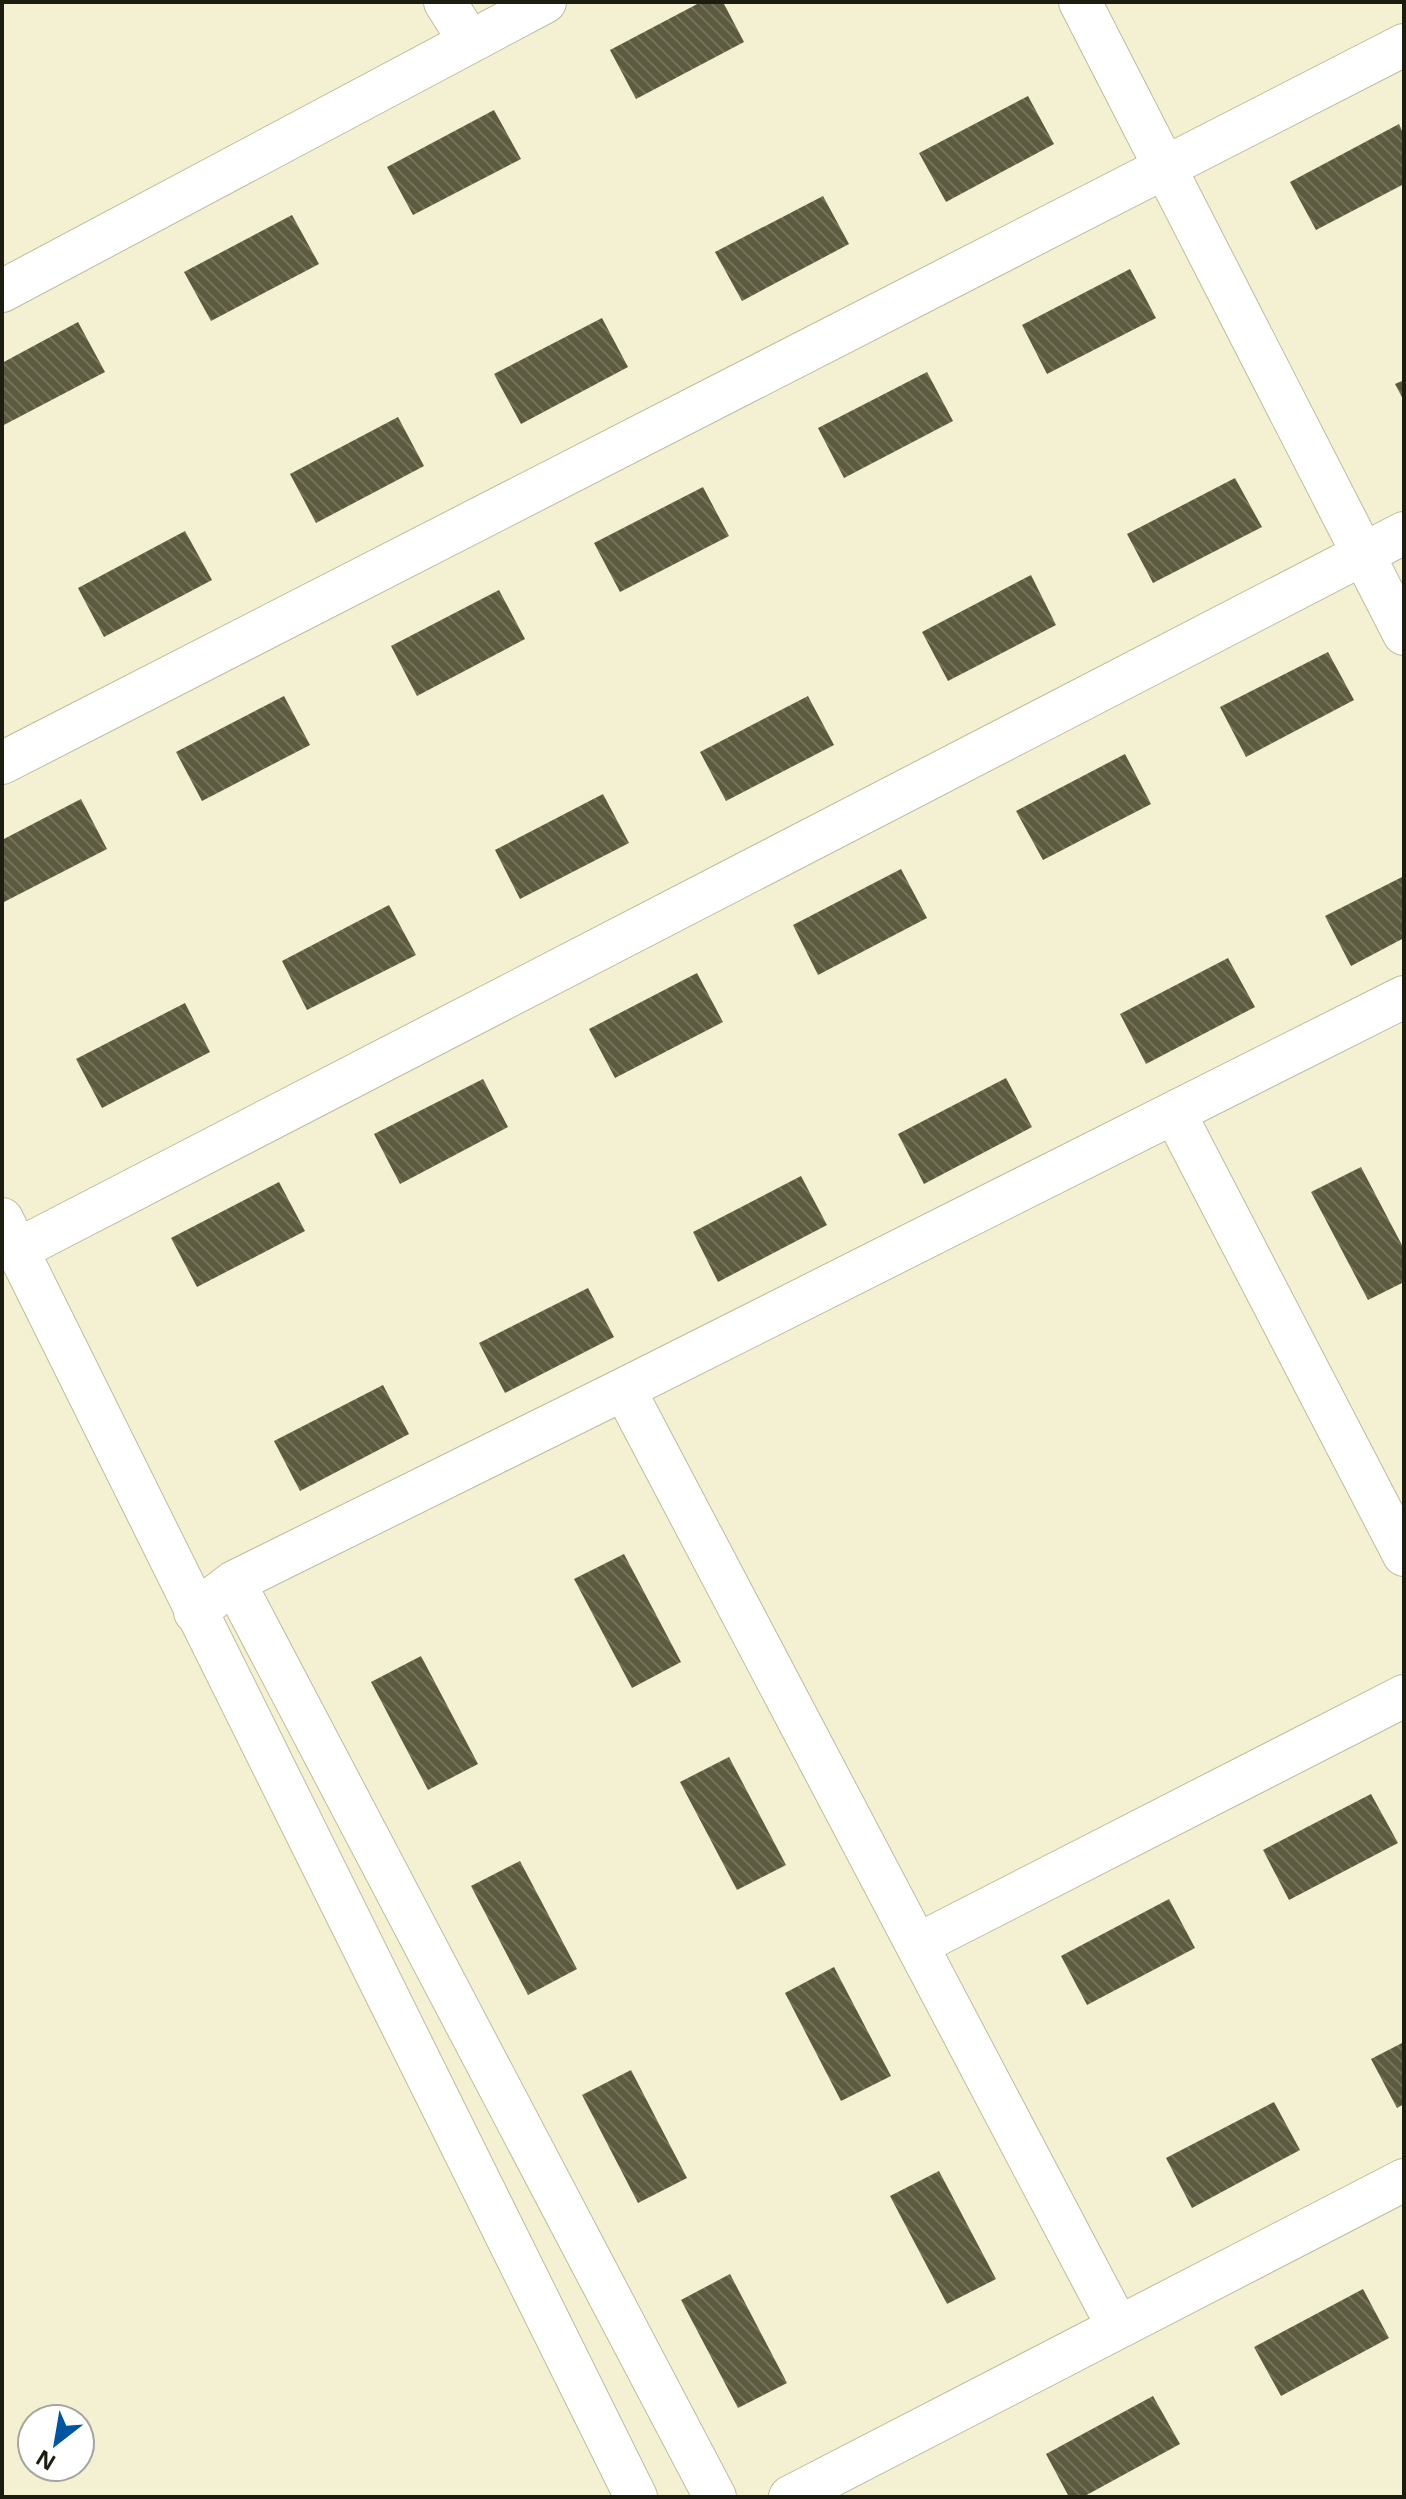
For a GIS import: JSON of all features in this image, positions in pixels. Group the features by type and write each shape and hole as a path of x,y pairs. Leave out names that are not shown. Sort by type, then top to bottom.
{"street":[{"path":"445,2 470,42"},
{"path":"2,291 545,2"},
{"path":"1080,2 1404,634"},
{"path":"2,763 1404,45"},
{"path":"636,2497 10,1235 1404,533"},
{"path":"195,1612 234,1582 1404,997"},
{"path":"1175,1114 1404,1555"},
{"path":"624,1389 1118,2327"},
{"path":"234,1582 715,2497"},
{"path":"917,1945 1404,1696"},
{"path":"790,2497 1404,2180"}],"building":[{"path":"701,2 723,2 744,42 636,99 610,50"},
{"path":"1028,96 1054,144 946,202 919,153"},
{"path":"494,110 521,159 413,215 387,167"},
{"path":"1399,124 1404,135 1404,184 1316,230 1290,182"},
{"path":"823,196 849,244 742,301 715,252"},
{"path":"292,215 319,264 211,321 184,272"},
{"path":"1130,269 1156,318 1047,374 1022,325"},
{"path":"602,318 628,367 521,424 494,374"},
{"path":"78,322 105,372 2,426 2,363"},
{"path":"927,372 953,421 844,478 818,428"},
{"path":"1404,380 1404,401 1395,384"},
{"path":"398,417 424,466 316,523 290,474"},
{"path":"1235,478 1262,527 1153,583 1127,534"},
{"path":"703,487 729,536 620,592 594,543"},
{"path":"185,531 212,580 104,637 78,588"},
{"path":"1031,575 1056,625 948,681 922,632"},
{"path":"499,590 525,639 417,696 391,646"},
{"path":"1328,652 1354,700 1246,757 1220,707"},
{"path":"284,696 310,745 202,801 176,752"},
{"path":"808,696 834,745 726,801 700,752"},
{"path":"1125,754 1151,804 1043,860 1016,811"},
{"path":"603,794 629,843 520,899 495,850"},
{"path":"81,799 107,849 2,903 2,840"},
{"path":"901,869 927,918 818,975 793,925"},
{"path":"1404,876 1404,938 1351,966 1325,916"},
{"path":"389,905 416,955 307,1010 282,961"},
{"path":"1228,958 1255,1007 1146,1064 1120,1014"},
{"path":"697,973 723,1022 615,1078 589,1029"},
{"path":"185,1003 210,1052 102,1108 76,1059"},
{"path":"1006,1078 1032,1127 924,1184 898,1134"},
{"path":"483,1079 508,1127 400,1184 374,1134"},
{"path":"1361,1167 1404,1249 1404,1282 1368,1300 1311,1192"},
{"path":"801,1176 827,1225 718,1282 693,1232"},
{"path":"279,1182 305,1231 197,1287 171,1238"},
{"path":"588,1288 614,1337 505,1393 479,1343"},
{"path":"383,1385 409,1434 300,1491 274,1441"},
{"path":"624,1554 681,1662 632,1688 574,1579"},
{"path":"421,1656 478,1764 428,1790 371,1682"},
{"path":"729,1757 786,1865 737,1890 680,1782"},
{"path":"1371,1794 1398,1843 1289,1900 1263,1850"},
{"path":"520,1861 577,1969 528,1995 471,1886"},
{"path":"1169,1899 1195,1948 1087,2005 1061,1956"},
{"path":"834,1967 891,2076 841,2101 785,1993"},
{"path":"1404,2042 1404,2104 1397,2108 1371,2059"},
{"path":"631,2070 687,2178 638,2203 582,2095"},
{"path":"1274,2102 1300,2150 1192,2208 1166,2158"},
{"path":"939,2171 996,2279 947,2304 890,2196"},
{"path":"730,2274 787,2383 738,2408 681,2300"},
{"path":"1363,2289 1389,2338 1281,2396 1254,2347"},
{"path":"1153,2396 1180,2444 1083,2497 1069,2497 1046,2454"}]}
